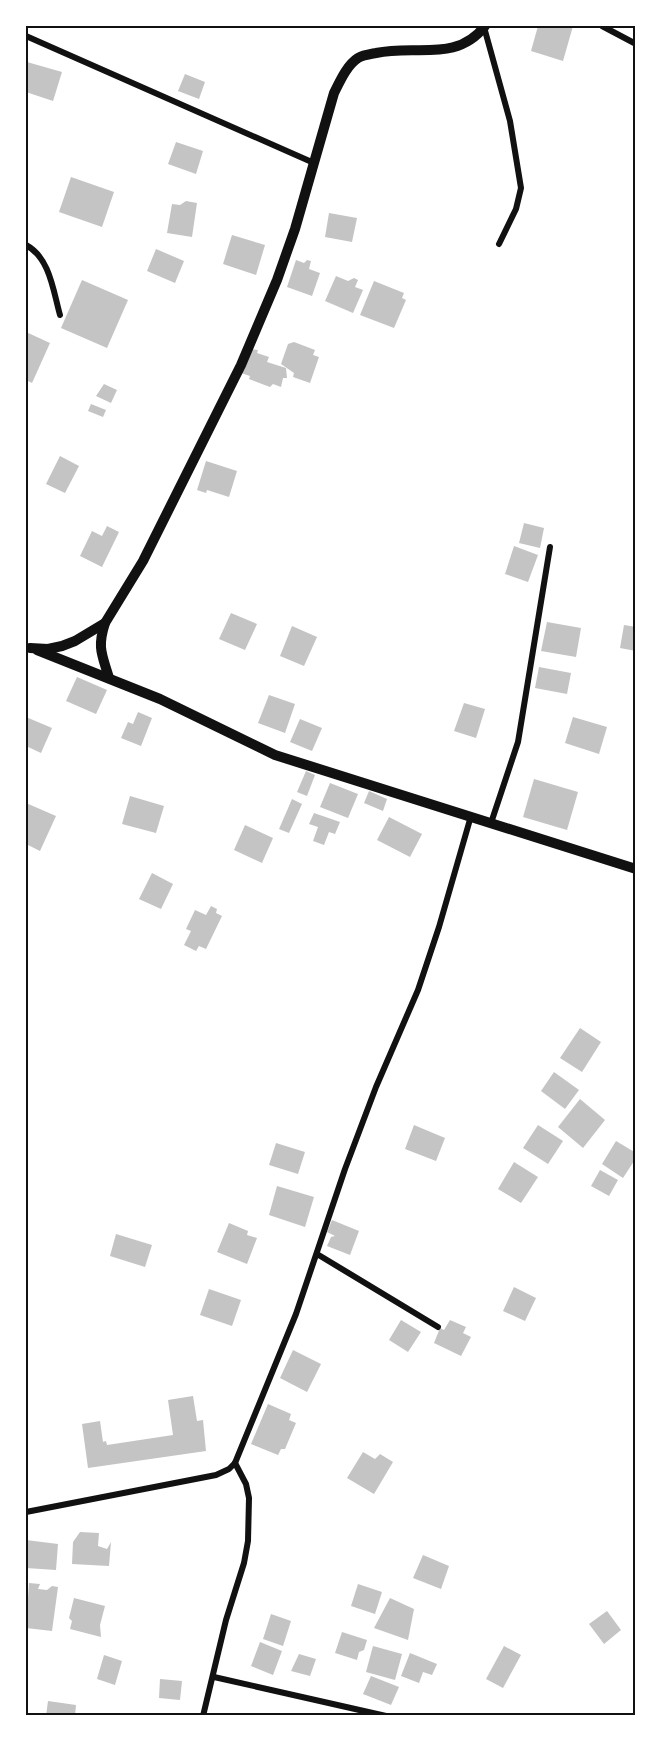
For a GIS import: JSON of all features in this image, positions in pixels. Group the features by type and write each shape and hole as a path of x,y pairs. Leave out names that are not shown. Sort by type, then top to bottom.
{"street":[{"path":"109,678 100,653 105,623 154,540 241,365 277,280 295,229 334,93 342,76 358,58 402,50 446,50 460,46 474,38 484,26"},
{"path":"484,26 510,121 521,188 516,209 499,244"},
{"path":"602,26 636,44"},
{"path":"26,36 314,163"},
{"path":"26,245 39,256 47,268 60,315"},
{"path":"491,823 518,742 550,547"},
{"path":"28,647 48,649 62,646 105,623"},
{"path":"28,647 160,699 275,755 636,869"},
{"path":"26,1512 216,1475 229,1470 235,1463 296,1314 345,1169 376,1087 418,990 471,816"},
{"path":"317,1254 438,1327"},
{"path":"203,1716 248,1541 249,1498 246,1484 235,1463"},
{"path":"214,1677 386,1716"}],"building":[{"path":"538,26 573,26 563,61 531,51"},
{"path":"27,62 62,72 53,101 26,92"},
{"path":"185,74 205,82 199,99 178,91"},
{"path":"176,142 203,151 196,174 168,164"},
{"path":"71,177 114,192 102,227 59,212"},
{"path":"186,201 197,203 192,237 167,233 172,204 180,205"},
{"path":"329,213 357,218 352,242 325,237"},
{"path":"232,235 265,245 256,275 223,264"},
{"path":"156,249 184,261 175,283 147,271"},
{"path":"296,260 304,263 307,260 311,261 309,269 320,273 312,296 287,287"},
{"path":"336,276 348,281 354,278 358,280 355,287 363,290 353,313 325,301"},
{"path":"82,280 128,300 107,348 61,328"},
{"path":"374,281 404,293 402,298 406,300 394,328 360,315"},
{"path":"26,332 50,343 32,383 26,380"},
{"path":"294,342 315,350 313,355 319,357 310,383 293,377 294,373 281,364 288,344"},
{"path":"250,349 258,350 257,353 269,357 267,362 286,368 287,378 283,378 281,387 273,384 270,387 249,379 250,376 241,373"},
{"path":"104,384 117,390 111,403 96,396"},
{"path":"91,404 106,410 103,417 88,411"},
{"path":"60,456 79,466 65,493 46,484"},
{"path":"206,461 237,471 229,497 207,490 206,493 197,490"},
{"path":"524,523 544,528 540,548 519,543"},
{"path":"107,526 119,532 102,567 80,556 92,531 102,536"},
{"path":"514,546 538,555 528,582 505,574"},
{"path":"231,613 257,624 245,650 219,639"},
{"path":"547,622 581,628 576,657 541,651"},
{"path":"624,625 636,627 636,651 620,648"},
{"path":"292,626 317,637 304,666 280,656"},
{"path":"539,667 571,673 567,694 535,688"},
{"path":"77,677 107,690 96,714 66,701"},
{"path":"269,695 295,704 285,733 258,723"},
{"path":"464,703 485,709 476,738 454,731"},
{"path":"138,712 152,718 141,746 121,738 128,722 133,724"},
{"path":"26,717 52,728 41,753 26,746"},
{"path":"573,717 607,727 599,754 565,743"},
{"path":"300,719 322,728 312,751 290,742"},
{"path":"306,771 315,775 307,796 297,792"},
{"path":"534,779 578,792 567,830 523,817"},
{"path":"330,783 358,794 348,818 320,807"},
{"path":"369,791 387,799 383,811 364,803"},
{"path":"130,796 164,806 156,833 122,824"},
{"path":"292,799 302,804 289,833 279,829"},
{"path":"26,803 56,816 40,851 26,844"},
{"path":"314,813 340,822 335,834 329,832 324,845 313,841 318,827 309,824"},
{"path":"389,817 422,834 410,857 377,840"},
{"path":"245,825 273,838 262,863 234,850"},
{"path":"152,873 173,884 161,909 139,899"},
{"path":"211,906 217,909 216,913 222,916 206,949 199,946 196,951 184,945 191,931 186,929 195,910 206,915"},
{"path":"580,1028 601,1042 582,1072 560,1058"},
{"path":"554,1072 579,1090 565,1109 541,1091"},
{"path":"580,1099 605,1120 583,1148 558,1127"},
{"path":"414,1125 445,1138 436,1161 405,1149"},
{"path":"538,1125 563,1141 548,1164 523,1148"},
{"path":"616,1141 636,1153 636,1158 623,1178 602,1164"},
{"path":"276,1143 305,1152 298,1174 269,1165"},
{"path":"514,1162 538,1177 521,1203 498,1189"},
{"path":"600,1170 618,1180 609,1196 591,1186"},
{"path":"277,1186 314,1197 305,1227 269,1215"},
{"path":"332,1220 359,1231 350,1255 327,1246 331,1237 335,1236 327,1232"},
{"path":"229,1223 248,1231 247,1235 257,1238 247,1264 217,1252"},
{"path":"116,1234 152,1245 145,1267 110,1256"},
{"path":"514,1287 536,1298 525,1321 503,1311"},
{"path":"209,1289 241,1300 232,1326 200,1315"},
{"path":"401,1320 421,1332 408,1352 389,1340"},
{"path":"450,1320 466,1327 463,1333 471,1337 461,1356 434,1343 440,1328 444,1330"},
{"path":"293,1350 321,1364 307,1392 280,1378"},
{"path":"193,1396 197,1421 203,1420 206,1451 88,1468 82,1424 100,1421 103,1442 106,1441 107,1445 173,1435 168,1400"},
{"path":"268,1404 291,1414 289,1420 296,1423 285,1449 281,1449 278,1455 251,1444"},
{"path":"363,1452 375,1459 380,1454 393,1462 374,1494 347,1478"},
{"path":"80,1532 99,1533 98,1546 107,1549 111,1542 109,1566 72,1564 73,1542"},
{"path":"26,1540 58,1544 56,1570 26,1568"},
{"path":"423,1555 449,1566 441,1589 413,1578"},
{"path":"29,1583 40,1584 38,1589 47,1590 52,1586 58,1587 52,1631 26,1628"},
{"path":"358,1584 382,1592 375,1614 351,1606"},
{"path":"74,1598 105,1606 100,1625 101,1637 70,1629 72,1621 69,1618"},
{"path":"390,1598 414,1609 408,1640 374,1628"},
{"path":"607,1611 621,1630 604,1644 589,1624"},
{"path":"271,1614 291,1621 283,1646 263,1639"},
{"path":"342,1632 367,1640 357,1660 335,1653"},
{"path":"260,1642 282,1651 273,1675 251,1666"},
{"path":"373,1646 402,1654 395,1680 366,1672"},
{"path":"504,1646 521,1655 503,1688 486,1679"},
{"path":"410,1653 437,1664 432,1675 423,1672 419,1683 401,1676"},
{"path":"299,1654 316,1659 310,1676 291,1671"},
{"path":"104,1655 122,1661 115,1685 97,1679"},
{"path":"371,1676 399,1687 391,1705 363,1694"},
{"path":"160,1679 182,1681 180,1700 159,1698"},
{"path":"48,1701 76,1705 75,1716 46,1716"}]}
